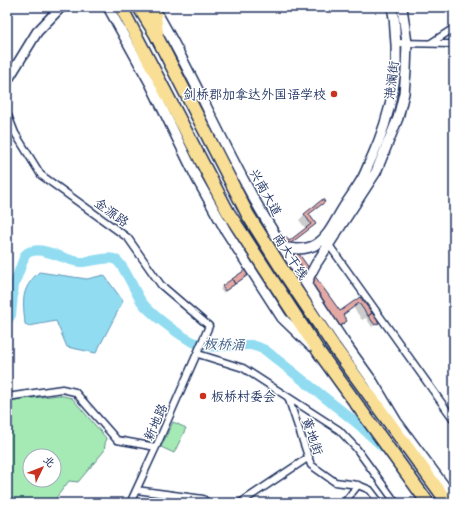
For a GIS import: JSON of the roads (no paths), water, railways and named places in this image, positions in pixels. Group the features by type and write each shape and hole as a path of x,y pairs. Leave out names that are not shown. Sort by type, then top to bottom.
{"highway":[{"path":"121,7 228,212 323,358 428,503"},
{"name":"南大干线","path":"139,7 158,40 248,215 287,277 339,344 441,502"},
{"path":"154,7 158,40"},
{"path":"373,382 395,432"}],"main road":[{"path":"7,81 36,32 61,7"},
{"path":"108,7 150,83 197,178 226,231 282,318 323,358"},
{"name":"兴南大道","path":"154,7 171,36 247,186 282,247 308,286 339,344 373,382 397,422 454,499"},
{"name":"滟澜街","path":"379,152 393,94 396,70 397,43 392,7"},
{"name":"滟澜街","path":"379,152 398,118 404,93 407,43 402,7"},
{"path":"282,247 299,249 314,245 325,238 376,172 379,152"},
{"path":"308,286 309,277 329,245 349,206"}],"street":[{"path":"431,43 454,28"},
{"path":"397,43 454,44"},
{"name":"金源路","path":"7,113 15,133 41,175 128,238 161,285 209,326"},
{"path":"329,245 454,420"},
{"name":"新地路","path":"132,499 198,354 209,326"},
{"path":"198,354 243,368 339,430 348,438 396,503"},
{"path":"7,397 62,388 75,392 117,440 156,447"},
{"name":"黄地街","path":"288,397 311,465 335,482 358,485 370,490 380,503"},
{"path":"240,503 309,457"},
{"path":"344,503 358,485"},
{"path":"441,502 454,488"},
{"path":"136,490 203,499 208,503"}],"water":[{"path":"39,272 87,279 104,275 123,301 96,353 67,347 56,321 29,326 25,324 24,296 29,284"}],"waterway":[{"name":"板桥涌","path":"7,321 11,315 14,285 25,255 29,252 38,250 49,252 80,262 108,258 116,260 122,267 145,306 179,333 191,341 206,346 251,345 265,350 358,424 384,448"}],"place":[{"name":"剑桥郡加拿达外国语学校","path":"334,94"},
{"name":"板桥村委会","path":"203,396"}]}
